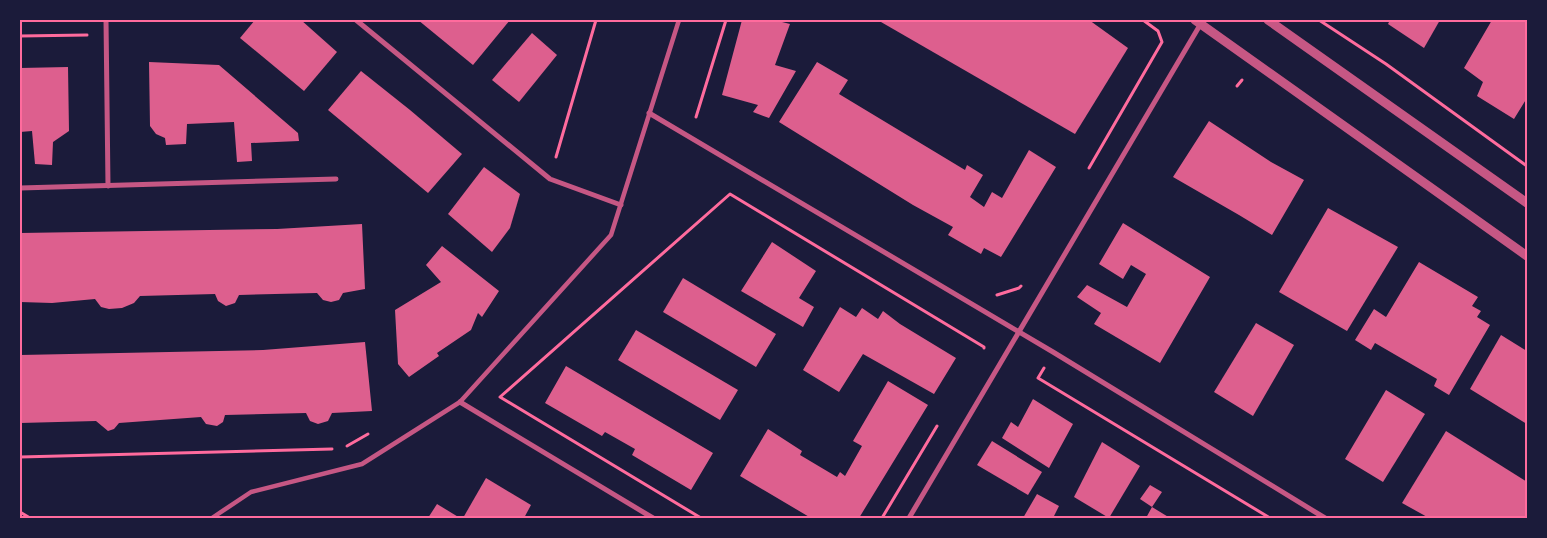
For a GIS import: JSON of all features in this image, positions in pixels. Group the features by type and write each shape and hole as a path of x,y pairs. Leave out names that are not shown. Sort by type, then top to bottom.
{"street":[{"path":"106,20 108,186"},
{"path":"356,20 550,179 621,206"},
{"path":"212,518 250,492 362,464 460,402 612,234 679,20"},
{"path":"1268,20 1527,203"},
{"path":"909,518 1019,333 1199,21 1527,256"},
{"path":"649,113 1053,352 1325,518"},
{"path":"20,188 336,179"},
{"path":"460,402 653,518"}],"path":[{"path":"550,179 596,20"},
{"path":"696,119 726,20"},
{"path":"1088,170 1162,42 1158,31 1142,20"},
{"path":"1319,20 1386,64 1527,166"},
{"path":"20,36 91,35"},
{"path":"701,518 500,398 730,194 984,347 979,356"},
{"path":"996,296 1019,288 1024,280"},
{"path":"1053,352 1038,378 1270,518"},
{"path":"882,518 938,424"},
{"path":"20,457 341,449 372,431"},
{"path":"20,512 30,518"}],"building":[{"path":"255,20 301,20 337,52 304,91 240,38"},
{"path":"418,20 510,20 473,65"},
{"path":"742,20 774,20 790,24 775,65 796,71 769,118 753,112 758,105 722,95"},
{"path":"882,20 1089,20 1128,48 1075,134 881,22"},
{"path":"1390,20 1440,20 1424,48 1388,24"},
{"path":"1492,20 1527,20 1527,98 1514,119 1477,96 1483,82 1464,68"},
{"path":"532,33 557,55 519,102 492,80"},
{"path":"149,62 219,65 298,133 299,141 251,143 252,161 237,162 234,122 187,124 186,144 166,145 165,138 156,134 150,126"},
{"path":"817,62 848,80 839,94 965,170 967,165 983,175 970,197 984,207 992,192 1002,198 1029,150 1056,167 1001,257 984,248 981,254 948,235 953,227 913,205 779,122"},
{"path":"68,67 69,131 53,142 52,165 35,164 32,131 20,132 20,68"},
{"path":"361,71 462,154 428,193 328,110"},
{"path":"1209,121 1271,162 1304,180 1272,235 1173,177"},
{"path":"484,167 520,194 510,228 492,252 448,214"},
{"path":"1328,208 1398,247 1347,331 1279,292"},
{"path":"1123,223 1210,277 1160,363 1094,324 1101,313 1077,297 1087,285 1127,307 1146,274 1131,265 1123,279 1099,264"},
{"path":"362,224 365,289 343,293 339,300 331,302 323,300 317,293 239,295 235,303 226,306 218,301 215,294 140,296 134,303 122,308 109,309 101,307 95,299 52,303 20,302 20,233 277,229"},
{"path":"772,242 816,271 799,298 814,307 803,327 741,291"},
{"path":"442,246 499,291 482,317 478,313 471,330 437,353 439,356 409,377 398,364 395,310 441,282 426,265"},
{"path":"1419,262 1478,297 1472,306 1481,311 1477,317 1490,325 1449,395 1434,386 1437,379 1375,343 1371,350 1355,340 1374,309 1386,317"},
{"path":"683,278 776,334 756,367 663,312"},
{"path":"840,307 856,317 862,308 878,319 883,311 900,324 956,358 934,394 863,354 839,392 803,370"},
{"path":"1256,323 1294,345 1253,416 1214,392"},
{"path":"636,330 738,390 720,420 618,360"},
{"path":"1501,335 1527,351 1527,424 1470,389"},
{"path":"365,342 372,411 332,413 328,421 318,424 310,421 306,413 225,415 223,422 217,426 206,424 201,417 119,423 114,429 108,431 96,421 20,423 20,355 263,350"},
{"path":"566,366 713,453 691,490 632,455 635,449 605,432 602,436 545,403"},
{"path":"888,381 928,405 859,518 811,518 740,476 768,429 802,451 800,455 837,477 840,472 845,476 862,446 853,441"},
{"path":"1386,390 1425,414 1383,482 1345,459"},
{"path":"1033,399 1073,424 1049,468 1002,438 1011,422 1018,427"},
{"path":"1446,431 1527,482 1527,518 1429,518 1402,503"},
{"path":"992,441 1042,472 1028,495 977,465"},
{"path":"1102,442 1140,466 1109,518 1074,497"},
{"path":"486,478 531,505 524,518 463,518"},
{"path":"1150,485 1162,492 1152,507 1140,499"},
{"path":"1037,494 1059,506 1053,518 1023,518"},
{"path":"437,504 460,518 428,518"},
{"path":"1152,507 1170,518 1146,518"}]}
